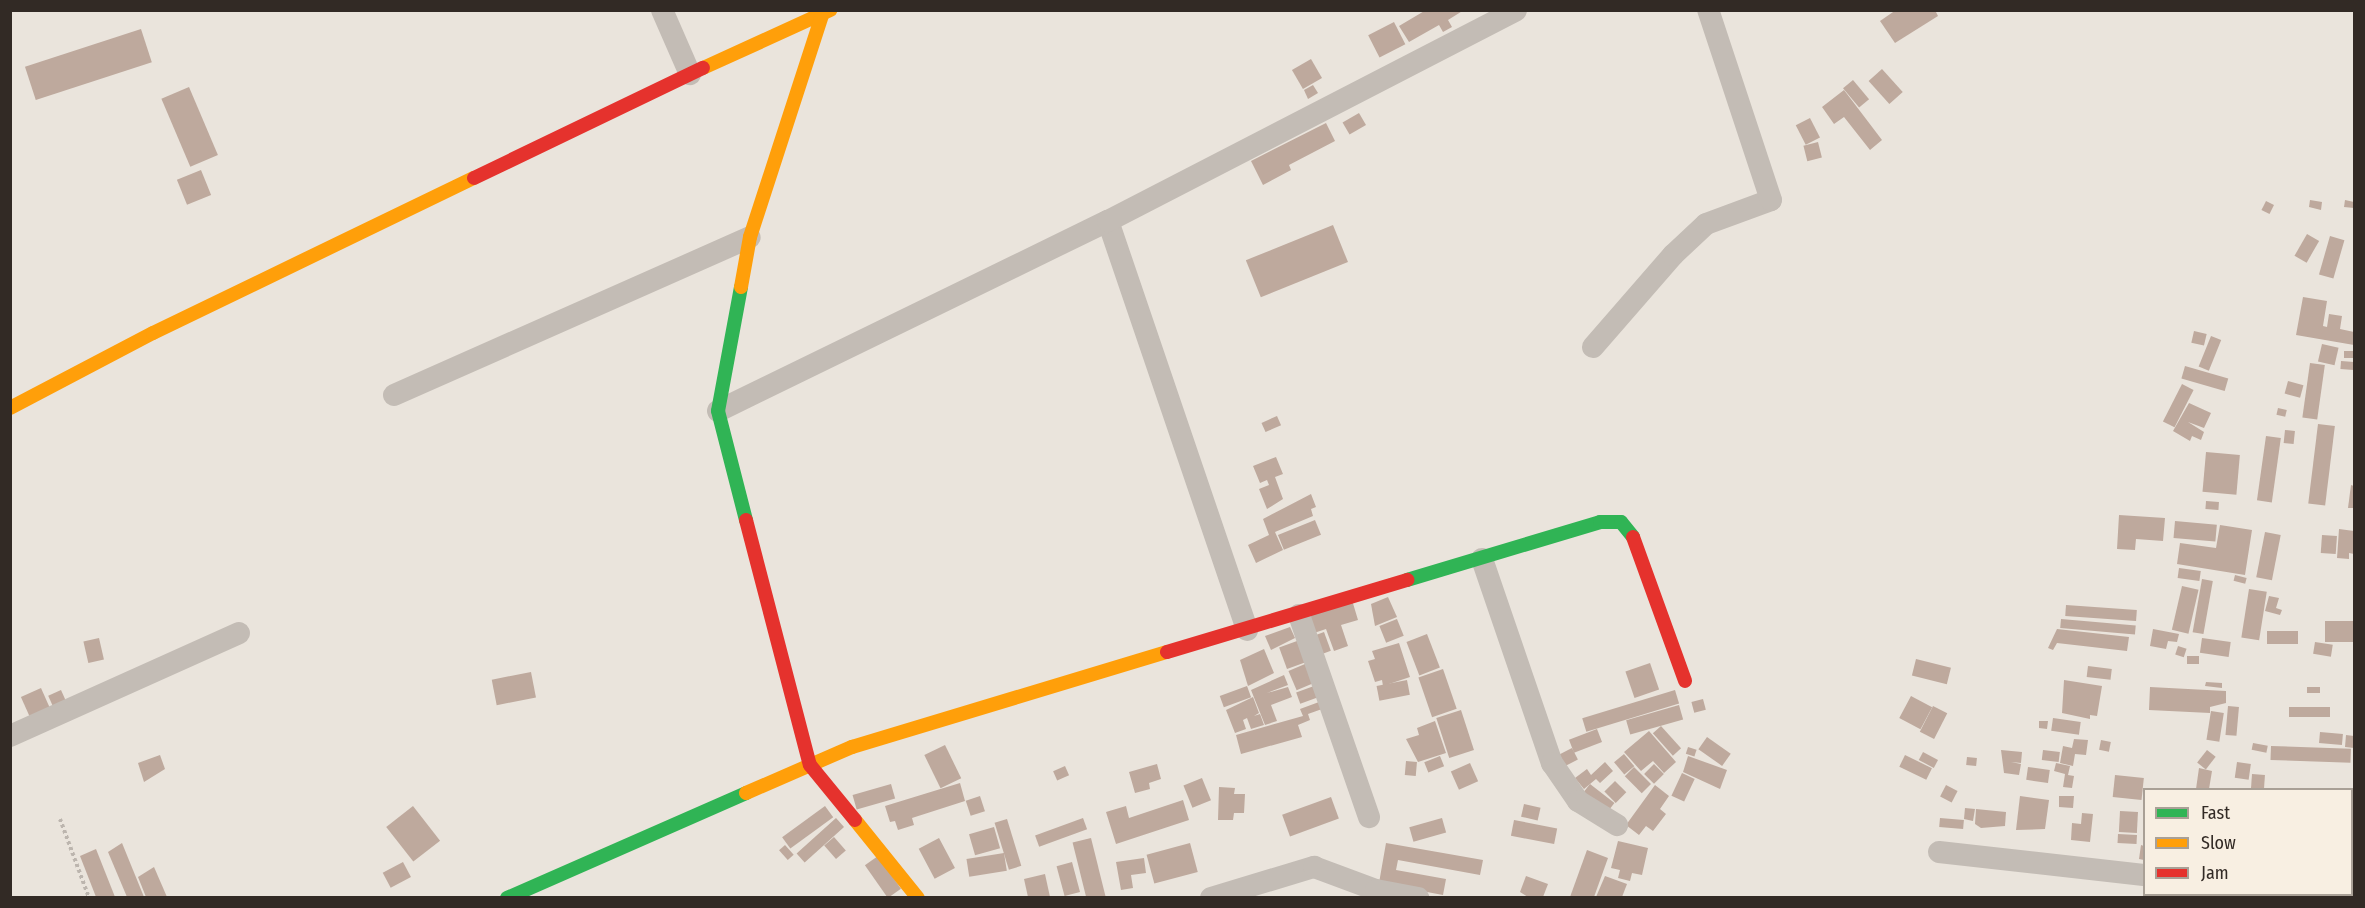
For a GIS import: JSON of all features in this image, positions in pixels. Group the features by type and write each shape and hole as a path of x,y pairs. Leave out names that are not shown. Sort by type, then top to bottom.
{"street":[{"path":"662,10 690,74"},
{"path":"718,411 1108,221 1516,10"},
{"path":"1593,347 1673,255 1706,224 1771,200 1708,10"},
{"path":"10,408 153,333 690,74 826,13"},
{"path":"826,13 750,237 718,411 810,765 918,897"},
{"path":"1108,221 1247,630"},
{"path":"394,395 750,237"},
{"path":"507,897 852,747 1299,615 1600,522 1621,522 1631,531 1685,681"},
{"path":"1482,559 1552,763 1578,801 1617,825"},
{"path":"1299,615 1369,817"},
{"path":"10,736 239,633"},
{"path":"1939,852 2143,875"},
{"path":"1211,897 1314,867 1376,890 1418,897"}],"path":[{"path":"60,819 89,897"}],"building":[{"path":"1426,10 1464,10 1448,20 1452,27 1443,32 1439,25 1409,42 1399,26"},
{"path":"1896,10 1935,10 1938,16 1895,43 1880,21"},
{"path":"1394,22 1405,44 1380,57 1368,35"},
{"path":"141,29 152,62 36,100 25,67"},
{"path":"1311,59 1322,78 1303,89 1292,70"},
{"path":"1882,69 1903,92 1889,104 1869,81"},
{"path":"1853,80 1869,99 1859,108 1843,88"},
{"path":"1313,85 1318,93 1308,99 1304,90"},
{"path":"189,87 218,155 190,167 161,99"},
{"path":"1844,90 1882,140 1870,150 1844,117 1834,124 1822,107"},
{"path":"1359,113 1366,125 1350,135 1343,122"},
{"path":"1810,118 1820,138 1806,145 1796,125"},
{"path":"1326,123 1335,141 1289,165 1291,170 1263,185 1251,161"},
{"path":"1818,142 1822,158 1807,161 1803,146"},
{"path":"201,170 211,195 187,205 177,180"},
{"path":"2310,200 2322,202 2321,210 2309,207"},
{"path":"2345,200 2354,202 2354,208 2344,207"},
{"path":"2266,201 2274,205 2269,214 2261,210"},
{"path":"1333,225 1348,262 1261,297 1246,260"},
{"path":"2307,234 2319,241 2307,263 2294,256"},
{"path":"2330,236 2344,240 2333,279 2319,274"},
{"path":"2303,297 2327,301 2323,326 2327,327 2329,314 2342,316 2340,329 2354,332 2354,345 2296,335"},
{"path":"2194,331 2207,334 2204,346 2191,343"},
{"path":"2211,336 2221,340 2209,371 2199,367"},
{"path":"2322,344 2339,348 2335,365 2318,362"},
{"path":"2344,351 2354,351 2354,358 2344,358"},
{"path":"2341,361 2354,362 2353,370 2340,369"},
{"path":"2310,363 2325,365 2317,420 2302,417"},
{"path":"2185,366 2228,378 2225,391 2181,378"},
{"path":"2288,381 2303,385 2300,398 2285,394"},
{"path":"2182,384 2194,390 2175,427 2163,421"},
{"path":"2189,403 2211,413 2204,428 2188,422 2204,432 2201,440 2192,436 2190,441 2173,431"},
{"path":"2278,408 2287,410 2285,417 2276,415"},
{"path":"1277,416 1281,425 1266,432 1261,423"},
{"path":"2318,424 2335,426 2325,505 2308,503"},
{"path":"2285,430 2295,431 2294,444 2284,443"},
{"path":"2266,436 2281,438 2272,502 2257,500"},
{"path":"2206,452 2240,455 2236,495 2203,492"},
{"path":"1276,457 1283,474 1275,477 1283,499 1267,509 1259,489 1269,485 1267,480 1260,483 1253,466"},
{"path":"2351,485 2354,486 2354,508 2348,508"},
{"path":"1311,494 1316,507 1311,509 1313,516 1275,532 1283,550 1256,563 1248,545 1269,535 1263,519"},
{"path":"2206,501 2219,502 2218,510 2205,509"},
{"path":"2119,515 2165,518 2163,541 2136,539 2135,550 2117,549"},
{"path":"1315,520 1321,535 1284,550 1278,535"},
{"path":"2175,521 2217,525 2215,542 2174,538"},
{"path":"2220,525 2252,530 2245,575 2177,564 2180,543 2216,548"},
{"path":"2339,529 2354,531 2354,554 2349,553 2349,559 2337,558"},
{"path":"2265,532 2281,535 2272,580 2256,577"},
{"path":"2322,535 2337,536 2336,554 2321,553"},
{"path":"2179,568 2201,571 2199,581 2178,578"},
{"path":"2235,575 2247,578 2245,584 2234,581"},
{"path":"2202,579 2213,581 2203,634 2193,632"},
{"path":"2182,586 2199,590 2188,634 2172,630"},
{"path":"2249,589 2267,592 2259,640 2241,637"},
{"path":"2269,596 2279,598 2276,608 2282,610 2280,615 2265,611"},
{"path":"1388,597 1397,617 1375,626 1371,604"},
{"path":"1352,600 1358,620 1341,625 1348,646 1334,651 1326,629 1308,635 1302,615"},
{"path":"2066,605 2137,610 2136,621 2065,616"},
{"path":"1397,619 1404,636 1386,643 1379,626"},
{"path":"2061,619 2136,626 2135,635 2060,628"},
{"path":"2325,621 2354,621 2354,642 2325,642"},
{"path":"1290,627 1295,638 1271,650 1265,636"},
{"path":"2057,629 2129,637 2127,651 2057,643 2053,650 2048,648"},
{"path":"2153,629 2179,634 2177,642 2168,641 2166,649 2150,646"},
{"path":"2267,631 2298,631 2298,644 2267,644"},
{"path":"1324,632 1331,651 1317,656 1310,637"},
{"path":"1427,634 1440,668 1419,675 1406,642"},
{"path":"99,638 104,659 88,663 83,642"},
{"path":"2202,638 2231,642 2229,657 2200,653"},
{"path":"1297,641 1305,663 1287,669 1279,647"},
{"path":"2315,642 2333,645 2331,657 2313,654"},
{"path":"1399,643 1410,677 1383,686 1382,680 1375,682 1368,661 1375,659 1372,651"},
{"path":"2178,646 2187,649 2184,657 2175,655"},
{"path":"1264,649 1274,673 1248,686 1240,660"},
{"path":"2187,656 2199,656 2199,664 2187,664"},
{"path":"1916,659 1951,668 1947,684 1912,675"},
{"path":"1650,663 1659,689 1635,698 1625,671"},
{"path":"1305,664 1313,683 1297,690 1288,671"},
{"path":"2088,666 2112,669 2110,680 2087,677"},
{"path":"1443,669 1457,709 1432,717 1418,677"},
{"path":"531,672 536,698 497,705 492,680"},
{"path":"1284,675 1288,685 1267,693 1288,687 1292,697 1271,705 1277,721 1265,725 1251,690"},
{"path":"1407,680 1410,695 1379,701 1377,686"},
{"path":"2064,680 2102,686 2097,716 2090,715 2090,719 2062,713"},
{"path":"2206,682 2222,683 2222,688 2205,686"},
{"path":"1247,686 1251,697 1224,707 1220,696"},
{"path":"1314,686 1318,697 1300,704 1296,692"},
{"path":"2150,687 2226,691 2226,703 2210,707 2210,713 2149,710"},
{"path":"2307,687 2320,687 2320,693 2307,693"},
{"path":"41,688 52,713 32,722 21,697"},
{"path":"61,690 68,706 55,711 48,696"},
{"path":"1675,690 1679,703 1586,732 1582,718"},
{"path":"1911,696 1932,707 1920,729 1899,718"},
{"path":"1253,697 1259,713 1254,716 1260,714 1264,725 1251,729 1247,718 1243,720 1246,729 1235,733 1226,710"},
{"path":"1703,699 1706,710 1694,713 1691,702"},
{"path":"1319,702 1322,709 1308,714 1310,720 1298,725 1302,737 1241,754 1236,735 1303,716 1300,709"},
{"path":"1679,705 1683,719 1630,735 1626,720"},
{"path":"1933,706 1947,713 1934,739 1920,732"},
{"path":"2228,706 2239,707 2236,736 2225,735"},
{"path":"2289,707 2330,707 2330,717 2289,717"},
{"path":"1461,710 1474,750 1449,758 1436,718"},
{"path":"2211,711 2224,713 2219,742 2206,740"},
{"path":"2053,718 2081,722 2079,735 2051,731"},
{"path":"1435,721 1446,753 1418,762 1406,739 1419,735 1417,728"},
{"path":"2039,721 2048,721 2047,729 2039,728"},
{"path":"1661,726 1681,748 1673,756 1653,733"},
{"path":"1597,729 1602,742 1574,753 1569,740"},
{"path":"1649,731 1676,762 1664,773 1653,761 1641,771 1624,752"},
{"path":"2320,732 2343,734 2342,745 2319,743"},
{"path":"2346,735 2354,736 2354,748 2345,747"},
{"path":"1707,737 1731,754 1722,766 1698,749"},
{"path":"2074,739 2088,740 2086,755 2075,754 2073,766 2060,763 2063,746 2072,748"},
{"path":"2101,740 2111,742 2109,752 2099,750"},
{"path":"2253,743 2268,746 2266,753 2252,750"},
{"path":"945,745 961,778 941,788 924,755"},
{"path":"2271,746 2351,749 2350,763 2271,760"},
{"path":"1688,747 1697,750 1694,756 1686,754"},
{"path":"1572,748 1578,760 1563,767 1557,756"},
{"path":"2001,750 2022,752 2021,763 2011,762 2021,764 2019,775 2004,773"},
{"path":"2043,750 2060,752 2059,762 2042,760"},
{"path":"2207,750 2216,757 2206,769 2197,763"},
{"path":"1923,752 1938,760 1934,768 1919,760"},
{"path":"1624,754 1634,766 1624,775 1614,762"},
{"path":"160,755 165,769 144,782 138,763"},
{"path":"1905,755 1932,768 1926,780 1899,767"},
{"path":"1440,756 1444,766 1428,773 1424,762"},
{"path":"1688,756 1727,770 1720,789 1683,772"},
{"path":"1967,757 1977,758 1976,766 1966,765"},
{"path":"1406,761 1417,762 1416,776 1405,775"},
{"path":"1605,762 1613,771 1600,783 1596,779 1584,789 1575,778 1587,769 1591,775"},
{"path":"2237,762 2251,764 2249,780 2235,778"},
{"path":"1470,763 1478,781 1459,790 1451,772"},
{"path":"2056,763 2070,766 2068,775 2074,776 2072,788 2063,787 2065,774 2054,771"},
{"path":"1157,764 1161,779 1149,783 1150,789 1135,793 1129,772"},
{"path":"1654,764 1664,774 1654,784 1644,774"},
{"path":"1065,766 1069,775 1057,780 1053,771"},
{"path":"1634,767 1651,784 1642,793 1625,776"},
{"path":"2028,767 2050,770 2048,783 2026,780"},
{"path":"2199,768 2212,771 2209,788 2196,788"},
{"path":"1682,773 1695,779 1684,802 1671,796"},
{"path":"2252,774 2265,775 2264,788 2251,788"},
{"path":"2115,775 2144,778 2142,800 2113,797"},
{"path":"1202,778 1211,800 1192,808 1183,785"},
{"path":"1615,781 1626,792 1616,803 1604,792"},
{"path":"960,783 965,801 912,818 914,825 898,830 895,821 890,822 885,806"},
{"path":"891,784 895,798 857,809 853,795"},
{"path":"1590,784 1614,803 1606,814 1581,795"},
{"path":"1655,785 1669,796 1660,809 1666,814 1653,831 1646,826 1639,835 1626,825"},
{"path":"1946,785 1958,791 1952,802 1940,797"},
{"path":"1219,787 1235,788 1234,794 1245,794 1244,813 1234,813 1233,820 1218,820"},
{"path":"980,796 985,811 971,816 966,801"},
{"path":"2020,796 2049,800 2045,829 2016,830"},
{"path":"2059,796 2074,796 2073,808 2059,807"},
{"path":"1331,797 1339,819 1290,836 1282,815"},
{"path":"1183,800 1189,820 1116,844 1106,812 1126,806 1129,818"},
{"path":"1524,804 1541,808 1538,820 1521,817"},
{"path":"413,806 440,841 413,862 386,827"},
{"path":"825,806 833,817 790,848 782,837"},
{"path":"1965,808 1975,809 1973,821 1964,819"},
{"path":"1976,809 2006,812 2005,826 1981,828 1975,824"},
{"path":"2120,811 2138,812 2137,833 2119,832"},
{"path":"2082,813 2093,814 2090,842 2071,840 2072,823 2081,824"},
{"path":"836,818 844,827 805,862 797,853"},
{"path":"1083,818 1087,829 1039,847 1035,835"},
{"path":"1442,818 1446,832 1413,842 1409,827"},
{"path":"1940,818 1964,820 1963,829 1939,827"},
{"path":"1007,819 1021,866 1009,870 995,823"},
{"path":"1514,820 1557,828 1554,844 1511,836"},
{"path":"994,827 1000,848 975,855 969,834"},
{"path":"2118,834 2137,835 2137,844 2118,843"},
{"path":"834,837 846,851 836,859 824,846"},
{"path":"939,838 955,868 935,879 919,849"},
{"path":"1091,838 1106,897 1086,898 1073,843"},
{"path":"1618,841 1648,848 1642,875 1632,873 1630,881 1618,878 1620,870 1611,868"},
{"path":"122,843 144,897 127,897 108,852"},
{"path":"1190,843 1198,872 1154,884 1147,855"},
{"path":"1386,843 1483,860 1480,875 1398,860 1396,870 1446,879 1443,895 1379,883"},
{"path":"785,845 794,855 788,860 779,850"},
{"path":"2141,845 2143,846 2143,860 2139,859"},
{"path":"96,849 115,897 96,897 80,856"},
{"path":"1587,850 1608,858 1594,897 1570,897"},
{"path":"1004,853 1007,871 969,877 966,859"},
{"path":"878,856 901,889 888,898 865,865"},
{"path":"1144,858 1146,873 1131,875 1133,888 1121,890 1116,862"},
{"path":"403,862 411,877 391,888 383,873"},
{"path":"1072,862 1080,892 1065,896 1057,866"},
{"path":"154,867 167,897 146,897 138,877"},
{"path":"1045,874 1050,897 1028,897 1024,879"},
{"path":"1526,876 1548,884 1543,897 1528,897 1520,892"},
{"path":"1605,876 1627,884 1622,897 1596,897"}],"traffic: fast":[{"path":"741,287 718,411 746,520"},
{"path":"1407,580 1600,522 1621,522 1633,537"},
{"path":"507,898 746,793"}],"traffic: slow":[{"path":"703,68 830,10"},
{"path":"741,287 750,237 822,15"},
{"path":"10,408 153,333 474,178"},
{"path":"746,793 852,747 1167,652"},
{"path":"855,820 918,898"}],"traffic: jam":[{"path":"474,178 703,68"},
{"path":"746,520 810,765 855,820"},
{"path":"1633,537 1685,681"},
{"path":"1167,652 1407,580"}]}
